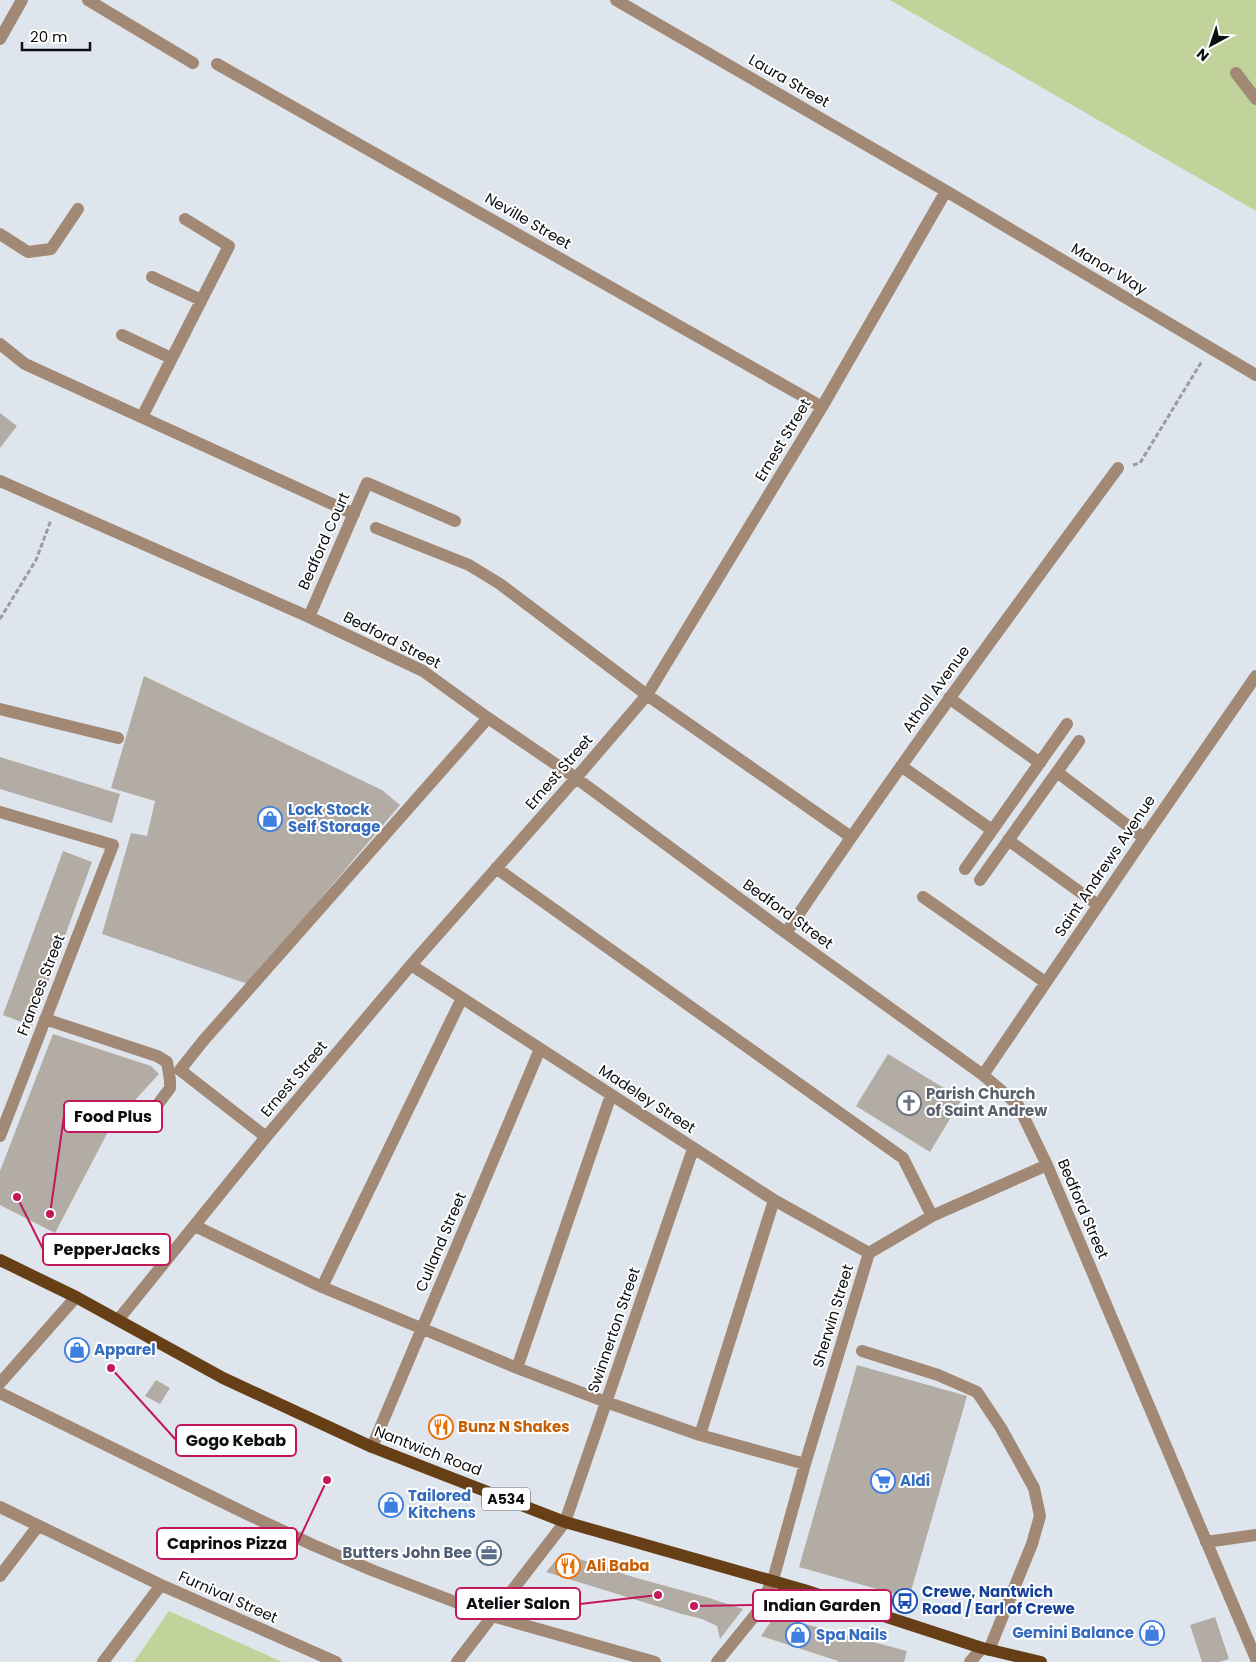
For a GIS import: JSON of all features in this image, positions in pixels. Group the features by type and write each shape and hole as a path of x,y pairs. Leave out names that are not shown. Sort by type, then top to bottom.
{"main road":[{"name":"Nantwich Road","path":"0,1260 76,1297 223,1378 372,1447 565,1522 773,1580 985,1649 1041,1662"}],"street":[{"path":"0,39 22,0"},
{"path":"88,0 193,63"},
{"name":"Laura Street","path":"616,0 946,191"},
{"name":"Neville Street","path":"217,64 822,407"},
{"path":"1236,73 1256,99"},
{"name":"Manor Way","path":"946,191 1256,375"},
{"name":"Ernest Street","path":"118,1320 266,1137 411,965 647,695 822,407 946,191"},
{"path":"0,234 28,252 51,249 78,209"},
{"path":"142,417 229,246 185,219"},
{"path":"152,277 201,300"},
{"path":"122,335 171,358"},
{"path":"0,344 25,364 354,514"},
{"name":"Atholl Avenue","path":"786,933 850,837 949,698 1118,468"},
{"name":"Bedford Street","path":"0,481 308,617 423,671 576,778 983,1075 1018,1105 1047,1165 1256,1659"},
{"name":"Bedford Court","path":"308,617 367,483 455,521"},
{"path":"376,528 469,565 500,584 647,695 850,837"},
{"name":"Saint Andrews Avenue","path":"983,1075 1256,676"},
{"path":"949,698 1040,763"},
{"path":"0,709 118,738"},
{"path":"266,1137 180,1070 203,1041 488,718"},
{"path":"965,869 1066,724"},
{"path":"980,880 1079,741"},
{"path":"901,766 992,830"},
{"path":"1057,772 1144,838"},
{"name":"Frances Street","path":"0,812 113,845 0,1136"},
{"path":"1008,840 1098,905"},
{"path":"496,868 903,1158 932,1216"},
{"path":"923,897 1045,982"},
{"name":"Madeley Street","path":"411,965 774,1200 869,1253"},
{"path":"322,1287 462,998"},
{"path":"45,1019 157,1056 167,1062 170,1088 147,1119"},
{"name":"Culland Street","path":"372,1447 540,1049"},
{"path":"517,1368 611,1095"},
{"name":"Swinnerton Street","path":"457,1662 565,1522 694,1148"},
{"name":"Sherwin Street","path":"717,1662 756,1614 773,1580 805,1464 869,1253 932,1216 1047,1165"},
{"path":"700,1435 774,1200"},
{"path":"195,1226 322,1287 517,1368 700,1435 805,1464"},
{"path":"0,1383 76,1297"},
{"path":"862,1351 938,1375 976,1392 1001,1428 1034,1488 1040,1516 1032,1544 985,1649 970,1662"},
{"path":"0,1393 313,1545 374,1571 492,1616 655,1662"},
{"name":"Furnival Street","path":"0,1507 161,1585 336,1662"},
{"path":"0,1576 38,1526"},
{"path":"1206,1542 1256,1535"},
{"path":"103,1662 161,1585"}],"path":[{"path":"1118,468 1140,463 1210,348"},
{"path":"0,619 36,560 57,505"}],"green space":[{"path":"890,0 1256,0 1256,211"},
{"path":"169,1611 282,1662 134,1662"}],"building":[{"path":"0,413 17,426 0,448"},
{"name":"Lock Stock Self Storage","path":"144,676 382,790 400,805 248,984 102,934 131,833 147,836 155,801 111,788"},
{"path":"0,757 120,794 112,823 0,789"},
{"path":"63,851 92,862 32,1026 3,1015"},
{"path":"53,1034 151,1066 159,1074 111,1126 55,1233 0,1205 0,1171"},
{"name":"Parish Church of Saint Andrew","path":"888,1054 962,1099 930,1152 856,1106"},
{"name":"Aldi","path":"857,1365 967,1396 909,1598 799,1567"},
{"path":"156,1380 170,1388 160,1404 145,1396"},
{"path":"562,1553 633,1577 743,1609 720,1639 717,1626 702,1619 546,1572"},
{"path":"774,1617 907,1651 904,1662 838,1662 761,1636"},
{"path":"1215,1617 1229,1659 1219,1662 1202,1662 1190,1625"}],"place":[{"name":"Lock Stock Self Storage","path":"270,819"},
{"name":"Parish Church of Saint Andrew","path":"909,1103"},
{"name":"PepperJacks","path":"17,1197"},
{"name":"Food Plus","path":"50,1214"},
{"name":"Apparel","path":"77,1350"},
{"name":"Gogo Kebab","path":"111,1368"},
{"name":"Bunz N Shakes","path":"441,1427"},
{"name":"Caprinos Pizza","path":"327,1480"},
{"name":"Aldi","path":"883,1481"},
{"name":"Tailored Kitchens","path":"391,1505"},
{"name":"Butters John Bee","path":"489,1553"},
{"name":"Ali Baba","path":"568,1566"},
{"name":"Atelier Salon","path":"658,1595"},
{"name":"Crewe, Nantwich Road / Earl of Crewe","path":"905,1601"},
{"name":"Indian Garden","path":"694,1606"},
{"name":"Gemini Balance","path":"1152,1633"},
{"name":"Spa Nails","path":"798,1635"}]}
